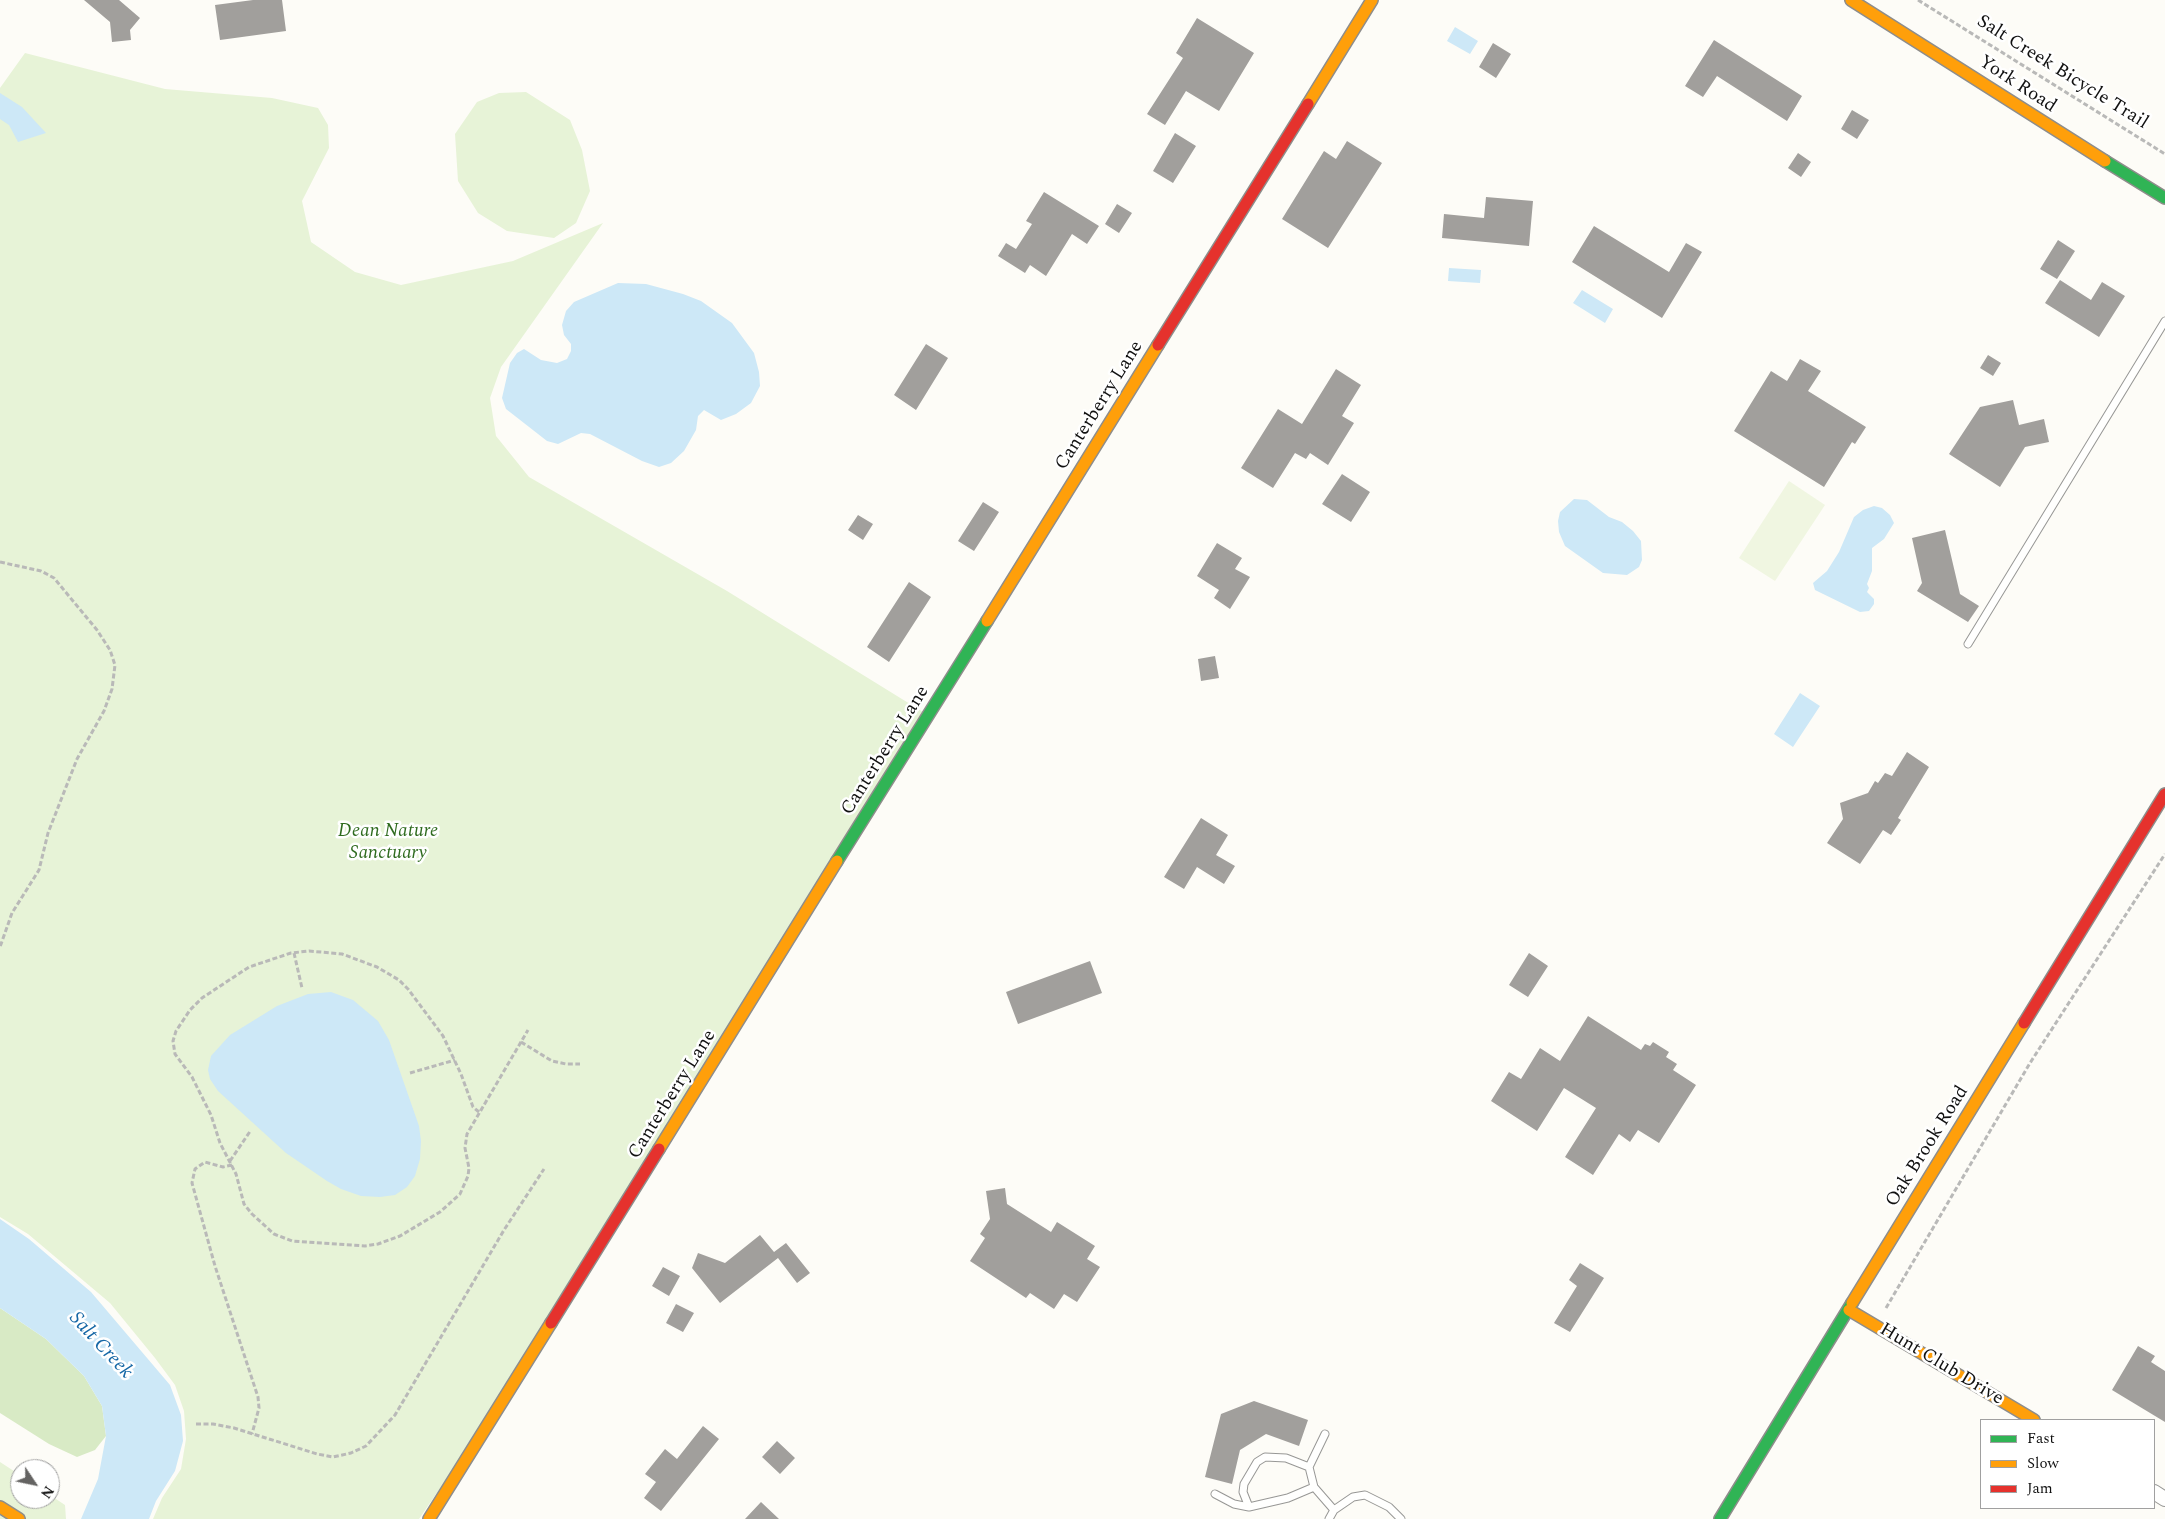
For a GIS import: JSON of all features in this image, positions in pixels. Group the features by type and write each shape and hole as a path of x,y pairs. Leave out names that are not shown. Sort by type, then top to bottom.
{"main road":[{"name":"Canterberry Lane","path":"429,1519 1372,0"},
{"name":"York Road","path":"1851,0 2165,198"},
{"name":"Oak Brook Road","path":"1720,1519 2162,807 2165,794"},
{"name":"Hunt Club Drive","path":"1849,1310 2032,1419"},
{"path":"0,1507 19,1519"}],"lane":[{"path":"1968,644 2165,321"},
{"path":"1325,1434 1309,1467 1314,1487 1334,1510"},
{"path":"1249,1507 1243,1492 1244,1484 1257,1462 1265,1457 1286,1458 1309,1467"},
{"path":"1215,1494 1234,1504 1249,1507 1288,1498 1314,1487"},
{"path":"1328,1519 1334,1510 1353,1497 1365,1495 1389,1507 1401,1519"}],"path":[{"name":"Salt Creek Bicycle Trail","path":"1918,0 2165,154"},
{"path":"0,562 41,570 54,578 97,630 110,650 116,664 112,689 104,710 77,759 48,833 39,870 12,914 0,947"},
{"path":"1886,1308 2007,1100 2165,854"},
{"path":"479,1112 473,1107 455,1060 432,1018 408,988 389,973 342,954 309,951 294,953 249,967 219,986 190,1010 176,1032 173,1041 175,1054 192,1077 211,1115 220,1143 231,1163 244,1204 261,1224 274,1234 292,1241 365,1246 378,1244 400,1236 427,1221 460,1194 468,1176 469,1168 464,1148 467,1134 528,1030"},
{"path":"294,953 302,988"},
{"path":"521,1042 552,1061 580,1064"},
{"path":"410,1073 455,1060"},
{"path":"251,1130 231,1163 223,1167 205,1162 195,1169 192,1183 215,1266 258,1397 259,1408 252,1434"},
{"path":"196,1424 213,1424 333,1457 351,1453 366,1446 384,1429 400,1407 504,1230 544,1169"}],"green space":[{"name":"Dean Nature Sanctuary","path":"25,53 165,89 272,98 318,108 328,125 329,148 302,201 311,242 355,272 401,285 513,261 603,223 501,367 490,398 496,436 529,477 727,591 923,712 447,1478 419,1519 153,1519 162,1498 181,1469 186,1439 184,1411 175,1385 110,1303 28,1234 0,1217 0,88"},
{"path":"526,92 570,120 582,150 590,191 576,223 554,238 507,231 478,213 458,181 455,134 477,102 499,93"},
{"path":"1789,481 1825,505 1775,581 1739,558"},
{"path":"0,1308 46,1339 84,1376 102,1406 106,1436 95,1450 77,1457 49,1444 0,1413"},
{"path":"0,1462 10,1468 10,1509 60,1509 60,1502 65,1505 66,1519 0,1519"}],"water":[{"path":"1455,27 1478,41 1470,54 1447,41"},
{"path":"0,93 22,107 46,133 18,142 9,125 0,119"},
{"path":"1449,268 1481,270 1480,283 1448,281"},
{"path":"618,283 646,284 701,301 732,323 754,353 759,372 760,386 751,403 736,414 721,420 704,410 698,416 696,430 684,451 671,463 659,467 642,461 590,434 581,433 558,444 547,441 506,409 502,398 510,363 517,353 524,349 541,360 557,363 567,359 571,351 571,344 564,335 562,325 566,311 574,302"},
{"path":"1582,290 1613,309 1605,323 1573,303"},
{"path":"1574,499 1587,500 1609,517 1622,522 1633,531 1641,541 1642,560 1639,567 1627,575 1603,573 1565,546 1559,532 1558,521 1560,512"},
{"path":"1874,506 1882,508 1890,515 1894,523 1884,539 1872,548 1872,571 1867,584 1869,588 1867,592 1874,599 1874,604 1869,611 1860,612 1815,590 1813,583 1827,571 1839,552 1854,517 1863,510"},
{"path":"1800,693 1820,706 1793,747 1774,734"},
{"path":"331,992 353,1000 378,1021 389,1040 419,1126 421,1141 420,1159 415,1176 407,1187 395,1195 380,1197 361,1196 341,1189 327,1181 286,1153 218,1091 210,1079 208,1070 211,1056 230,1035 277,1006 308,994"},
{"name":"Salt Creek","path":"0,1219 29,1239 91,1292 170,1385 181,1415 183,1441 175,1471 156,1501 149,1519 81,1519 98,1479 106,1436 102,1406 84,1376 46,1339 0,1308"}],"building":[{"path":"84,0 119,0 140,18 130,30 131,40 112,42 110,22"},
{"path":"253,0 282,0 286,31 220,40 215,5"},
{"path":"1197,18 1254,53 1219,111 1186,91 1165,125 1147,114 1183,58 1176,53"},
{"path":"1714,40 1802,96 1787,121 1717,76 1703,97 1685,86"},
{"path":"1493,43 1511,54 1496,78 1479,67"},
{"path":"1852,110 1869,120 1857,139 1841,129"},
{"path":"1175,133 1196,146 1173,183 1153,171"},
{"path":"1347,141 1382,163 1328,248 1282,219 1324,151 1336,159"},
{"path":"1798,153 1811,162 1801,177 1788,168"},
{"path":"1044,192 1099,226 1087,244 1072,234 1046,276 1030,265 1025,273 998,256 1006,243 1016,249 1032,224 1026,221"},
{"path":"1486,197 1533,201 1529,246 1442,238 1444,214 1484,218"},
{"path":"1117,204 1132,213 1119,233 1105,224"},
{"path":"1594,226 1669,272 1686,243 1702,252 1662,318 1572,262"},
{"path":"2058,240 2075,251 2057,279 2040,269"},
{"path":"2060,280 2091,300 2102,282 2125,296 2099,337 2045,303"},
{"path":"926,344 948,358 916,410 894,395"},
{"path":"1988,355 2001,363 1993,376 1980,368"},
{"path":"1800,359 1821,371 1808,391 1866,427 1855,444 1852,442 1824,487 1734,431 1771,371 1787,381"},
{"path":"1336,369 1361,385 1342,416 1354,423 1328,465 1310,453 1306,459 1295,453 1273,488 1241,468 1278,409 1302,424"},
{"path":"2013,400 2019,425 2044,419 2049,442 2025,447 2000,487 1949,454 1980,407"},
{"path":"1342,474 1370,492 1351,522 1322,504"},
{"path":"983,502 999,512 974,551 958,541"},
{"path":"858,515 873,524 863,540 848,530"},
{"path":"1945,530 1960,594 1979,606 1968,622 1917,591 1922,583 1912,538"},
{"path":"1217,543 1242,558 1235,569 1250,577 1230,609 1214,598 1219,590 1197,576"},
{"path":"909,582 931,597 889,662 867,647"},
{"path":"1215,656 1219,678 1201,681 1198,659"},
{"path":"1907,752 1929,767 1898,818 1901,820 1891,835 1883,830 1860,864 1827,843 1843,819 1840,803 1868,793 1875,781 1878,783 1885,773 1892,776"},
{"path":"1201,818 1228,835 1216,855 1235,866 1224,884 1197,867 1184,889 1164,877"},
{"path":"1529,953 1548,966 1528,997 1509,985"},
{"path":"1090,961 1102,993 1018,1024 1006,992"},
{"path":"1588,1016 1641,1050 1645,1044 1650,1046 1653,1042 1669,1052 1666,1057 1677,1064 1673,1070 1696,1085 1659,1143 1638,1130 1630,1142 1619,1134 1593,1175 1565,1157 1596,1108 1564,1088 1537,1131 1491,1101 1509,1072 1521,1079 1540,1048 1560,1061"},
{"path":"1005,1188 1007,1204 1051,1232 1057,1222 1095,1246 1087,1259 1100,1267 1077,1302 1064,1294 1054,1309 1030,1293 1026,1298 970,1261 985,1238 980,1234 990,1219 986,1191"},
{"path":"760,1235 774,1252 786,1243 810,1273 797,1283 778,1258 720,1303 692,1268 698,1253 725,1263"},
{"path":"1580,1263 1604,1278 1570,1332 1554,1323 1577,1286 1569,1280"},
{"path":"663,1267 680,1276 669,1296 652,1286"},
{"path":"676,1304 694,1313 683,1332 666,1323"},
{"path":"2138,1346 2155,1356 2151,1362 2165,1371 2165,1422 2112,1390"},
{"path":"1254,1401 1308,1420 1299,1446 1266,1434 1240,1450 1232,1484 1205,1477 1221,1414"},
{"path":"703,1426 719,1439 661,1511 644,1498 656,1482 645,1474 665,1449 677,1459"},
{"path":"777,1441 795,1458 780,1474 762,1457"},
{"path":"761,1502 779,1519 745,1519"}],"traffic: fast":[{"path":"2105,161 2165,198"},
{"path":"837,861 987,621"},
{"path":"1720,1519 1852,1303"}],"traffic: slow":[{"path":"1308,104 1372,0"},
{"path":"1851,0 2105,161"},
{"path":"987,621 1158,345"},
{"path":"659,1149 837,861"},
{"path":"1852,1303 2024,1023"},
{"path":"1849,1310 2032,1419"},
{"path":"429,1519 551,1323"},
{"path":"0,1507 19,1519"}],"traffic: jam":[{"path":"1158,345 1308,104"},
{"path":"2024,1023 2165,794"},
{"path":"551,1323 659,1149"}]}
